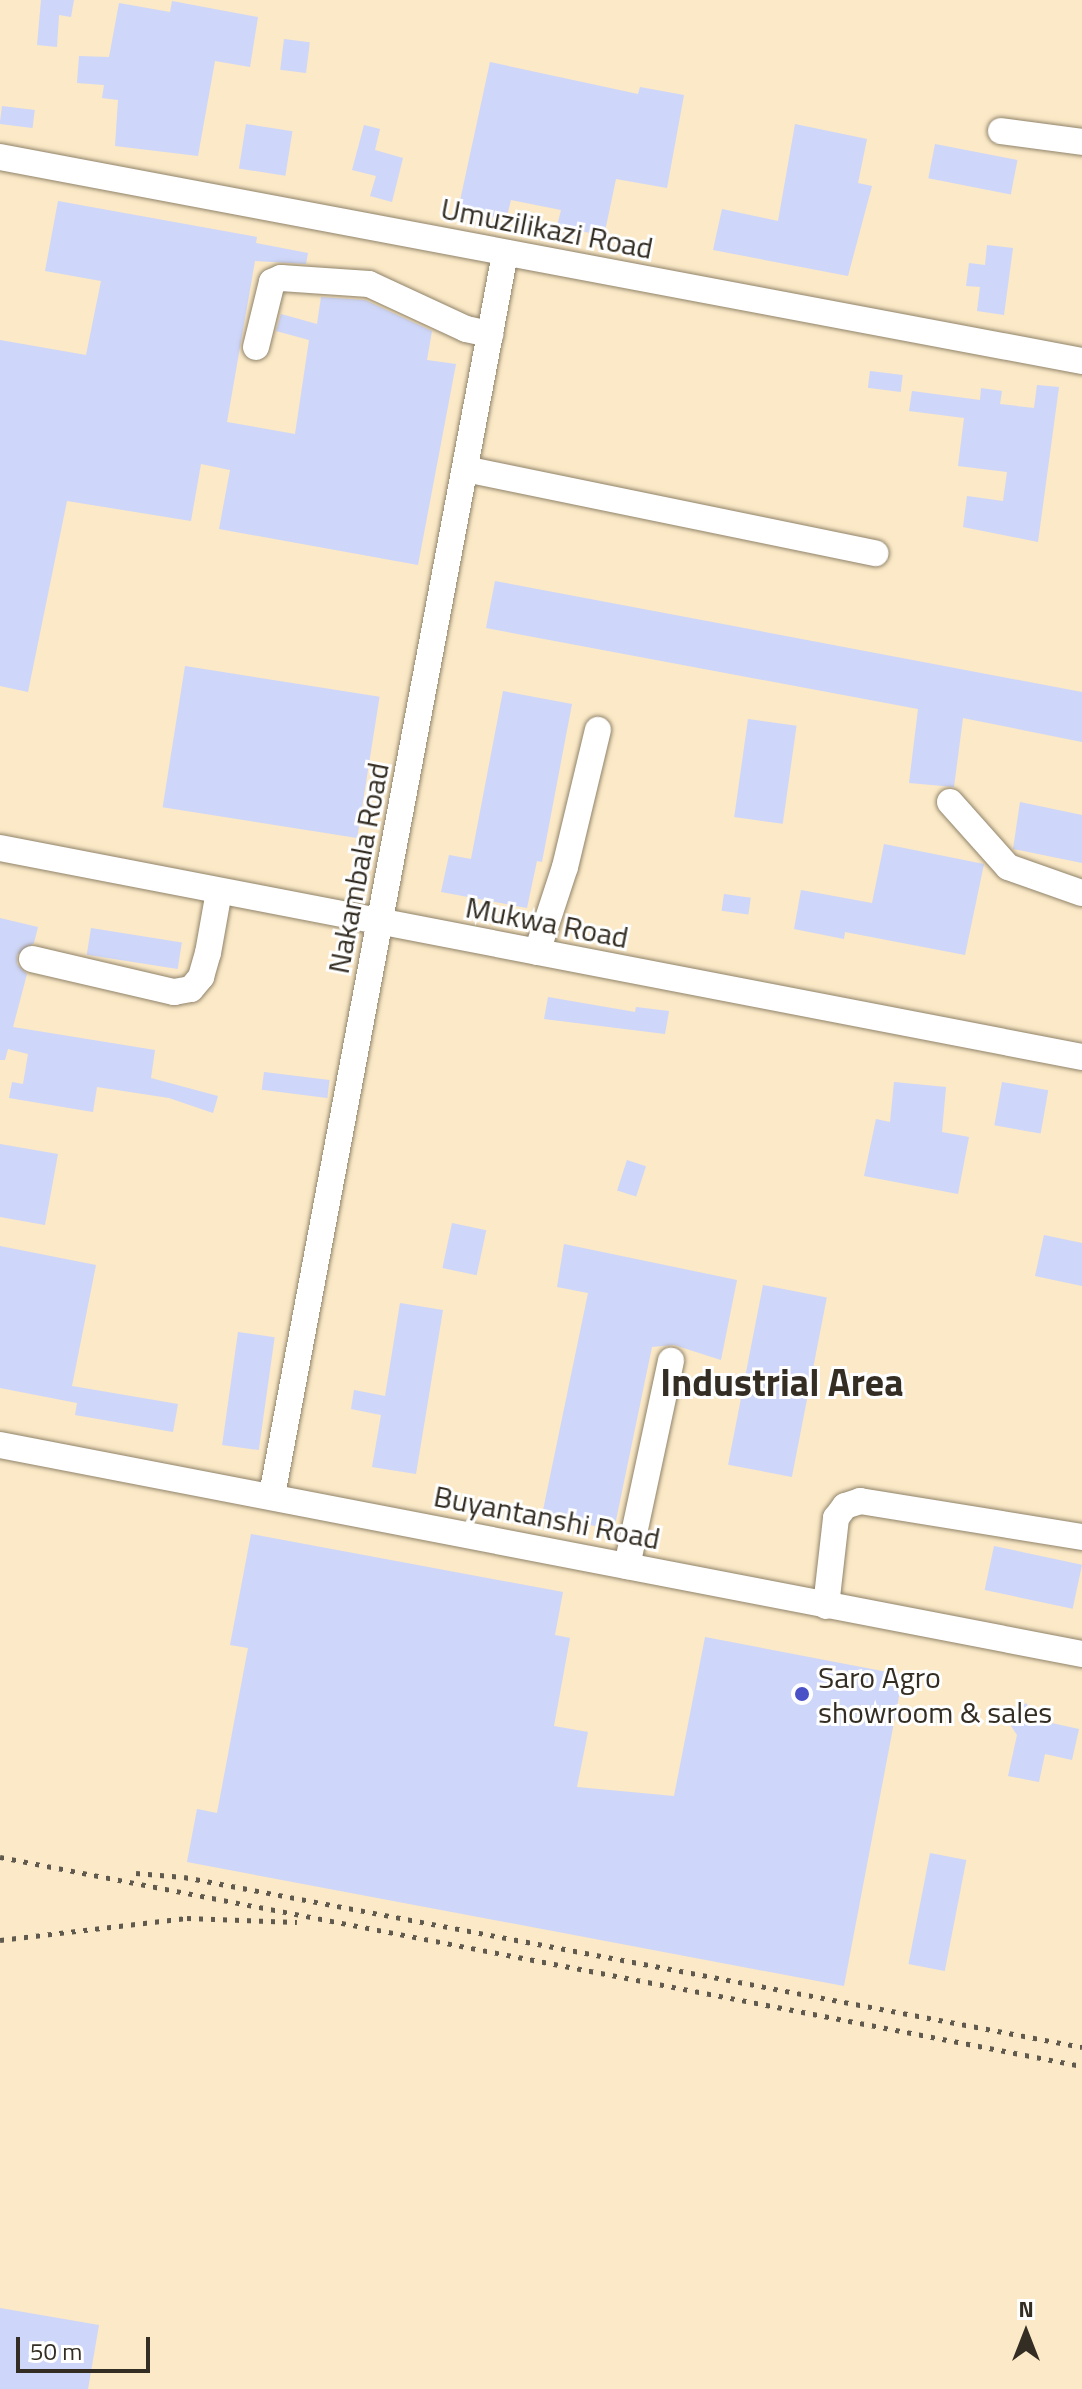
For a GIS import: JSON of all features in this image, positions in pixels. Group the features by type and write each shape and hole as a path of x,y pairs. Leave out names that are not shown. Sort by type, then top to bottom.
{"street":[{"path":"1001,131 1082,142"},
{"name":"Umuzilikazi Road","path":"1,161 1082,361"},
{"name":"Nakambala Road","path":"272,1495 505,253"},
{"path":"256,347 272,282 281,278 369,284 466,329 490,334"},
{"path":"465,469 875,553"},
{"path":"537,952 565,867 598,730"},
{"path":"950,802 1008,867 1082,893"},
{"name":"Mukwa Road","path":"0,848 1082,1057"},
{"path":"32,959 174,992 191,989 208,953 219,891"},
{"path":"627,1566 671,1361"},
{"name":"Buyantanshi Road","path":"0,1445 272,1495 1082,1654"},
{"path":"826,1606 836,1518 845,1506 860,1501 1082,1537"}],"shaded area":[{"path":"0,0 1082,0 1082,2389 0,2389"}],"building":[{"path":"41,0 74,0 71,17 59,15 57,47 37,45"},
{"path":"172,1 258,17 250,67 215,61 198,156 115,146 118,100 102,98 104,85 77,83 79,56 109,57 119,3 170,12"},
{"path":"284,39 310,42 306,73 280,70"},
{"path":"490,62 638,94 640,87 684,95 667,188 616,179 604,236 557,226 561,210 511,200 506,220 458,210"},
{"path":"2,106 35,110 33,128 0,124"},
{"path":"246,124 292,131 285,176 239,168"},
{"path":"795,124 867,139 858,183 872,186 848,276 713,250 722,209 778,221"},
{"path":"364,125 380,129 375,150 403,158 392,202 370,196 376,176 352,170"},
{"path":"935,144 1017,160 1011,194 928,178"},
{"path":"58,201 257,237 256,243 308,253 306,264 255,261 227,422 295,434 309,340 276,331 281,314 317,324 321,297 365,300 432,331 427,360 456,364 418,565 219,529 230,470 201,464 191,521 67,501 28,692 0,686 0,340 86,355 101,281 45,271"},
{"path":"987,245 1013,248 1004,315 977,311 980,287 966,286 969,263 985,265"},
{"path":"870,371 903,375 901,392 868,388"},
{"path":"1037,385 1059,387 1038,542 963,527 967,496 1003,501 1007,472 958,466 964,418 909,411 912,391 980,400 981,388 1002,391 1000,404 1034,408"},
{"path":"495,581 1082,692 1082,742 963,718 954,787 909,783 918,709 486,628"},
{"path":"185,666 380,697 357,838 163,807"},
{"path":"503,691 572,704 542,862 537,861 527,908 441,892 449,855 471,859"},
{"path":"748,719 797,726 783,824 734,817"},
{"path":"1020,802 1082,815 1082,863 1013,849"},
{"path":"884,844 984,864 965,955 845,932 844,939 794,929 801,890 872,903"},
{"path":"724,894 751,898 748,915 722,911"},
{"path":"0,918 38,927 34,943 17,955 17,964 27,974 13,1027 155,1050 151,1078 218,1096 213,1113 169,1098 97,1087 93,1112 9,1098 12,1082 23,1084 28,1054 8,1049 5,1060 0,1060"},
{"path":"91,928 182,942 178,969 87,955"},
{"path":"548,997 635,1012 636,1007 669,1011 665,1034 544,1019"},
{"path":"264,1072 330,1080 327,1098 262,1090"},
{"path":"894,1082 946,1087 942,1132 969,1137 958,1194 864,1176 876,1119 890,1122"},
{"path":"1002,1082 1048,1090 1041,1133 994,1125"},
{"path":"0,1144 58,1154 45,1225 0,1217"},
{"path":"627,1160 646,1166 636,1197 617,1190"},
{"path":"452,1223 486,1230 477,1275 442,1268"},
{"path":"1044,1235 1082,1243 1082,1286 1035,1276"},
{"path":"564,1244 737,1280 721,1360 674,1345 652,1347 614,1530 542,1515 588,1293 557,1287"},
{"path":"0,1246 96,1265 72,1386 178,1404 173,1432 75,1415 77,1403 0,1388"},
{"path":"763,1285 827,1297 792,1477 728,1465"},
{"path":"400,1303 443,1310 416,1474 372,1467 381,1415 351,1409 354,1390 385,1396"},
{"path":"238,1332 275,1337 259,1450 222,1445"},
{"path":"251,1534 563,1592 555,1635 570,1638 554,1726 588,1732 577,1787 674,1796 705,1637 903,1675 844,1986 187,1862 197,1809 217,1813 248,1648 230,1645"},
{"path":"994,1546 1082,1565 1073,1609 985,1590"},
{"path":"1026,1703 1038,1720 1079,1729 1072,1760 1045,1754 1039,1782 1008,1776 1017,1735 1005,1717"},
{"path":"930,1853 966,1860 945,1971 908,1964"},
{"path":"0,2308 99,2325 88,2389 0,2389"}],"railway":[{"path":"0,1857 1082,2066"},
{"path":"136,1873 184,1877 1082,2047"},
{"path":"0,1940 187,1918 297,1922"}],"place":[{"name":"Saro Agro showroom & sales","path":"802,1694"}],"district":[{"name":"Industrial Area","path":"782,1383"}]}
